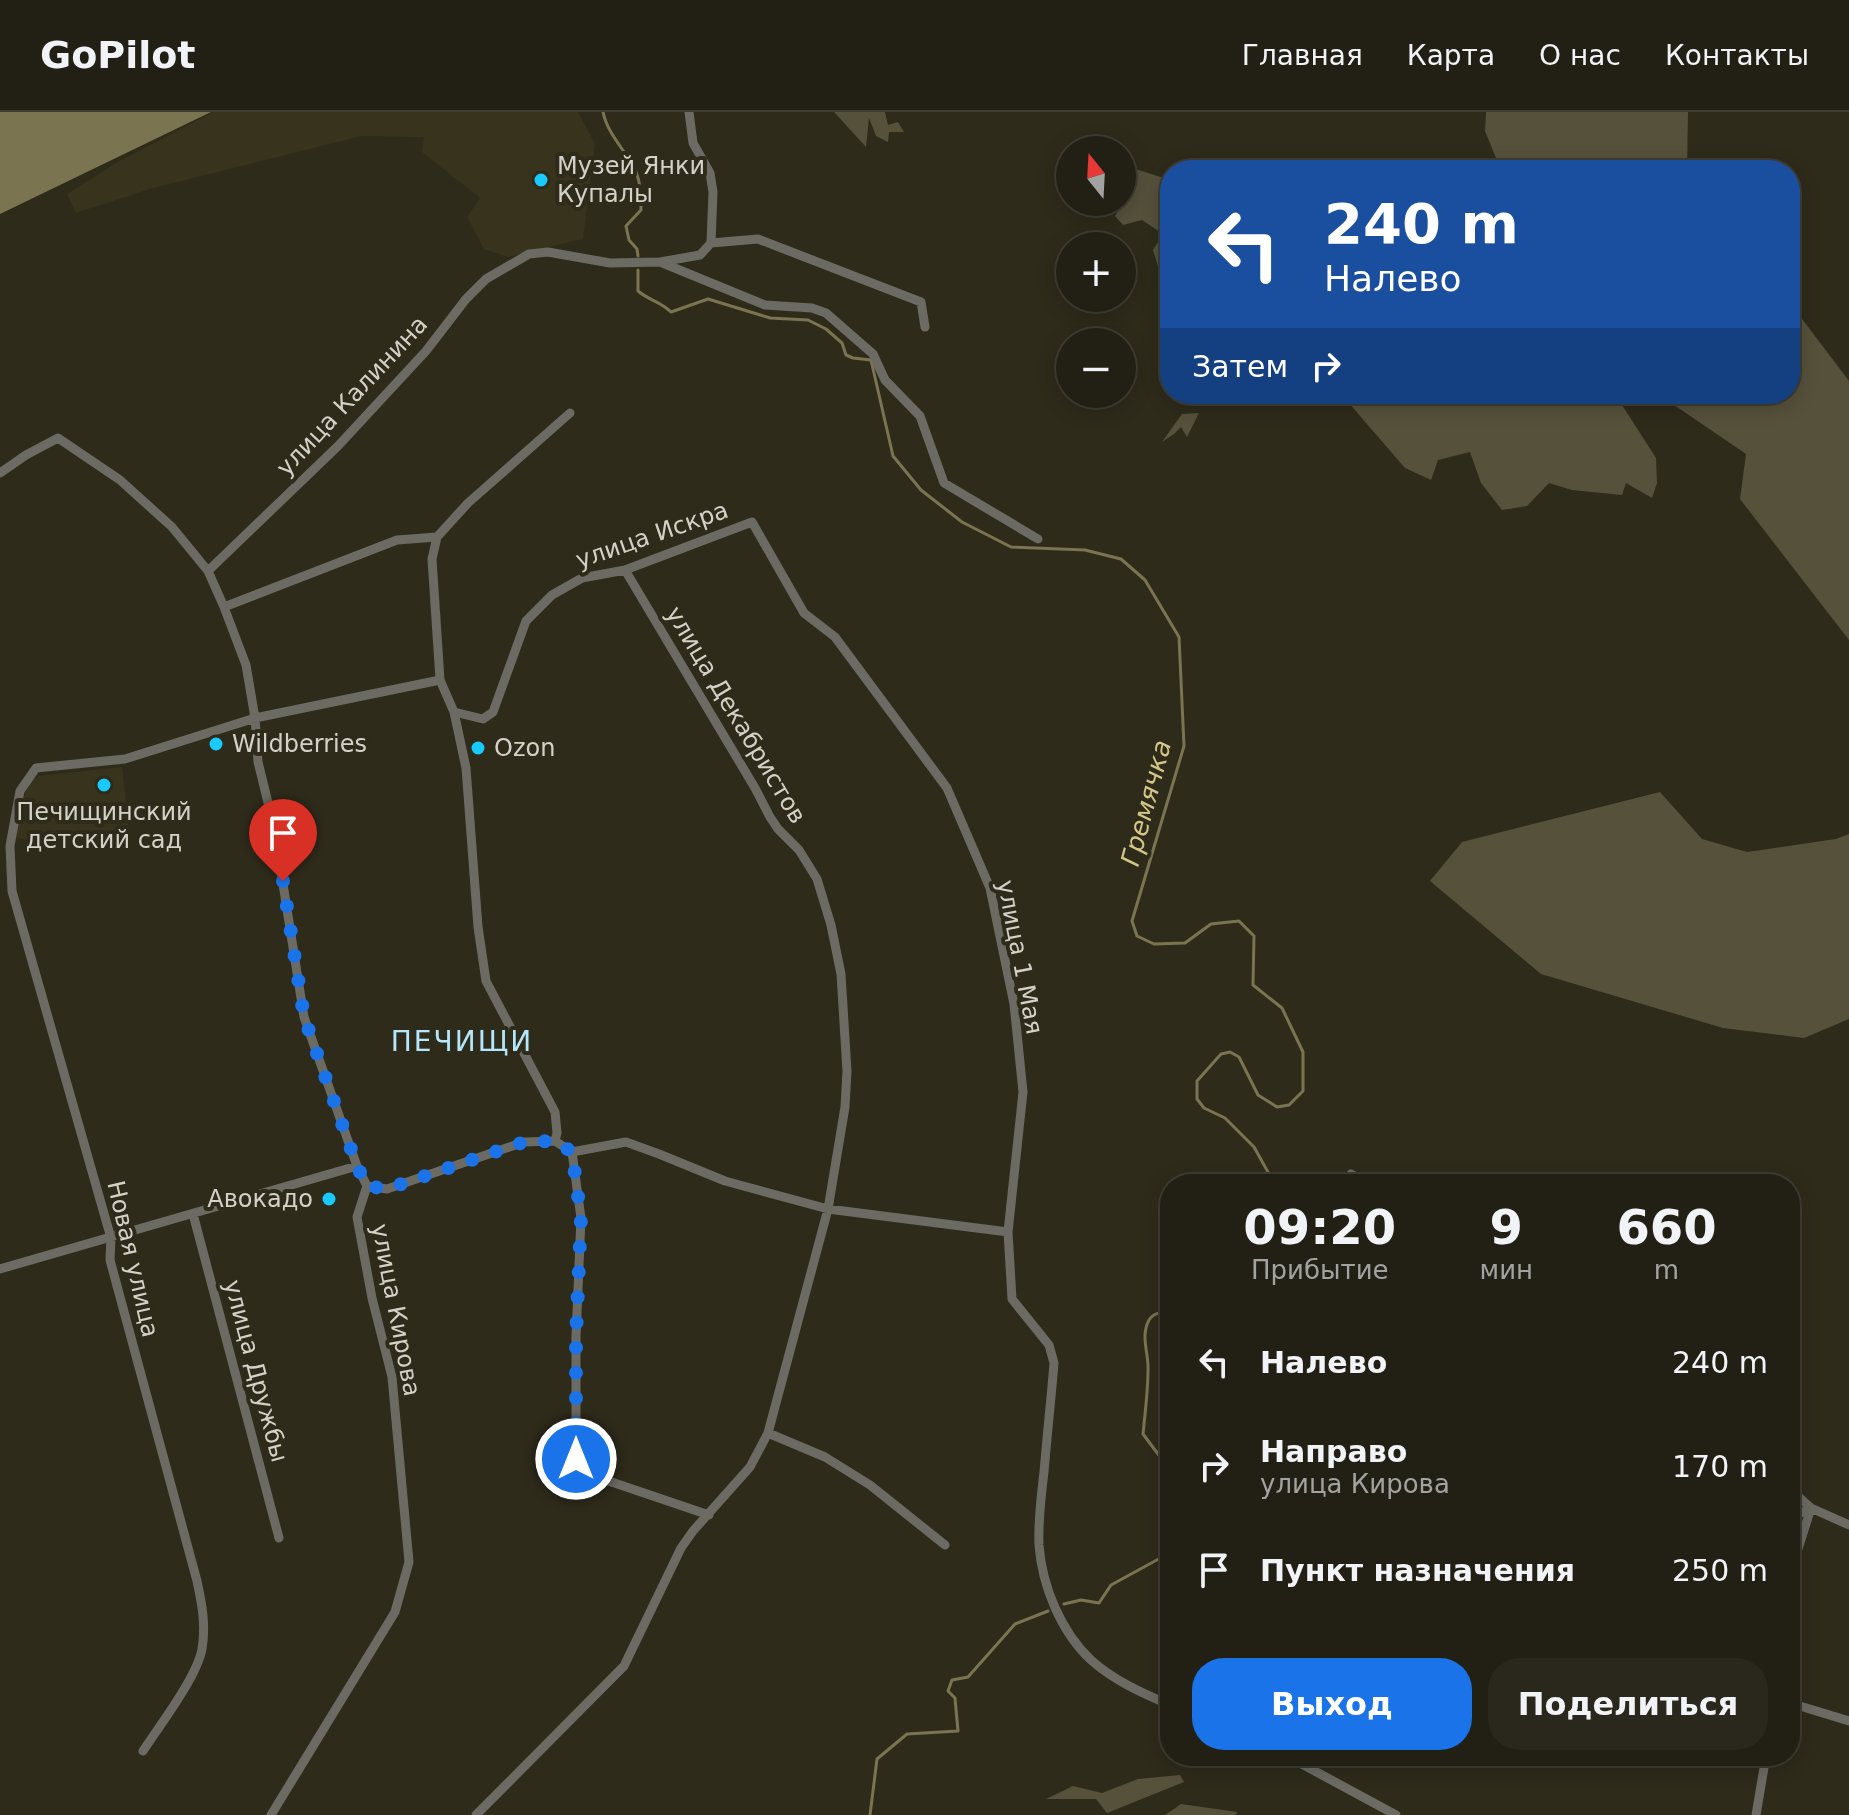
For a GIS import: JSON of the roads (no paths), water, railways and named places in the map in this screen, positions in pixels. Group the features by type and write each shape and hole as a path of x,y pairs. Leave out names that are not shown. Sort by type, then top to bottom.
{"street":[{"path":"660,262 700,255 711,243 713,192 710,173 693,143 689,112"},
{"path":"711,243 758,239 891,290 921,302 925,327"},
{"name":"улица Калинина","path":"208,571 338,446 426,351 466,299 486,279 529,254 548,252 610,263 660,262"},
{"path":"660,262 765,305 812,308 826,313 873,354 885,380 920,416 944,483 1038,539"},
{"path":"555,1141 555,1112 486,981 478,927 466,768 454,712 440,680 432,559 437,537 468,503 570,413"},
{"path":"0,473 58,438 120,480 172,527 208,571 246,665 255,718 258,762 274,827 304,1017 367,1186 387,1189 524,1142 555,1141 572,1152 626,1142 725,1181 828,1209 1008,1232"},
{"name":"улица Искра","path":"454,712 483,719 493,712 526,621 552,595 582,578 625,570 752,522"},
{"name":"улица 1 Мая","path":"752,522 804,613 835,637 947,788 990,888 1014,1004 1023,1092 1008,1232 1012,1299 1049,1345 1054,1363 1039,1544 1047,1582 1066,1629 1092,1661 1115,1678 1160,1700"},
{"path":"224,607 397,540 437,537"},
{"name":"улица Декабристов","path":"476,1815 624,1666 681,1548 750,1467 768,1433 828,1209 845,1107 847,1071 841,974 817,879 799,850 770,817 625,570"},
{"path":"255,718 440,680"},
{"name":"Новая улица","path":"143,1751 195,1670 202,1650 204,1614 110,1260 111,1238 12,891 10,846 20,791 36,768 125,759 255,718"},
{"path":"572,1152 581,1218 576,1337 576,1459 585,1473 709,1515"},
{"path":"0,1269 357,1166"},
{"name":"улица Кирова","path":"271,1815 395,1612 409,1562 392,1377 372,1298 357,1217 367,1186"},
{"name":"улица Дружбы","path":"193,1214 279,1538"},
{"path":"768,1433 825,1457 870,1485 945,1545"},
{"path":"1800,1498 1811,1508 1849,1525"},
{"path":"1800,1513 1811,1508"},
{"path":"1800,1543 1811,1508"},
{"path":"1800,1706 1849,1721"},
{"path":"1305,1766 1396,1815"},
{"path":"1756,1815 1764,1766"}],"waterway":[{"name":"Гремячка","path":"603,112 639,181 641,210 626,226 629,240 637,249 638,256"},
{"name":"Гремячка","path":"638,270 638,291 671,312 708,299 770,318 808,320 826,329 842,343 846,355 871,360 893,456 921,490 962,522 1011,547 1085,550 1121,559 1145,580 1179,637 1184,746 1132,921 1137,936 1154,944 1185,943 1211,924 1239,921 1254,936 1253,985 1282,1008 1303,1052 1303,1091 1289,1105 1277,1107 1258,1095 1239,1057 1230,1052 1221,1054 1197,1081 1197,1099 1204,1108 1225,1118 1254,1147 1269,1174"},
{"name":"Гремячка","path":"1160,1313 1153,1315 1146,1326 1148,1378 1143,1434 1160,1457"},
{"name":"Гремячка","path":"1064,1604 1081,1600 1099,1603 1111,1585 1160,1558"},
{"name":"Гремячка","path":"870,1815 877,1759 907,1734 958,1731 955,1698 948,1691 952,1680 968,1677 1015,1624 1048,1611"}],"place":[{"name":"Музей Янки Купалы","path":"541,180"},
{"name":"Wildberries","path":"216,744"},
{"name":"Ozon","path":"478,748"},
{"name":"Печищинский детский сад","path":"104,785"},
{"name":"Авокадо","path":"329,1199"}],"district":[{"name":"ПЕЧИЩИ","path":"462,1041"}]}
